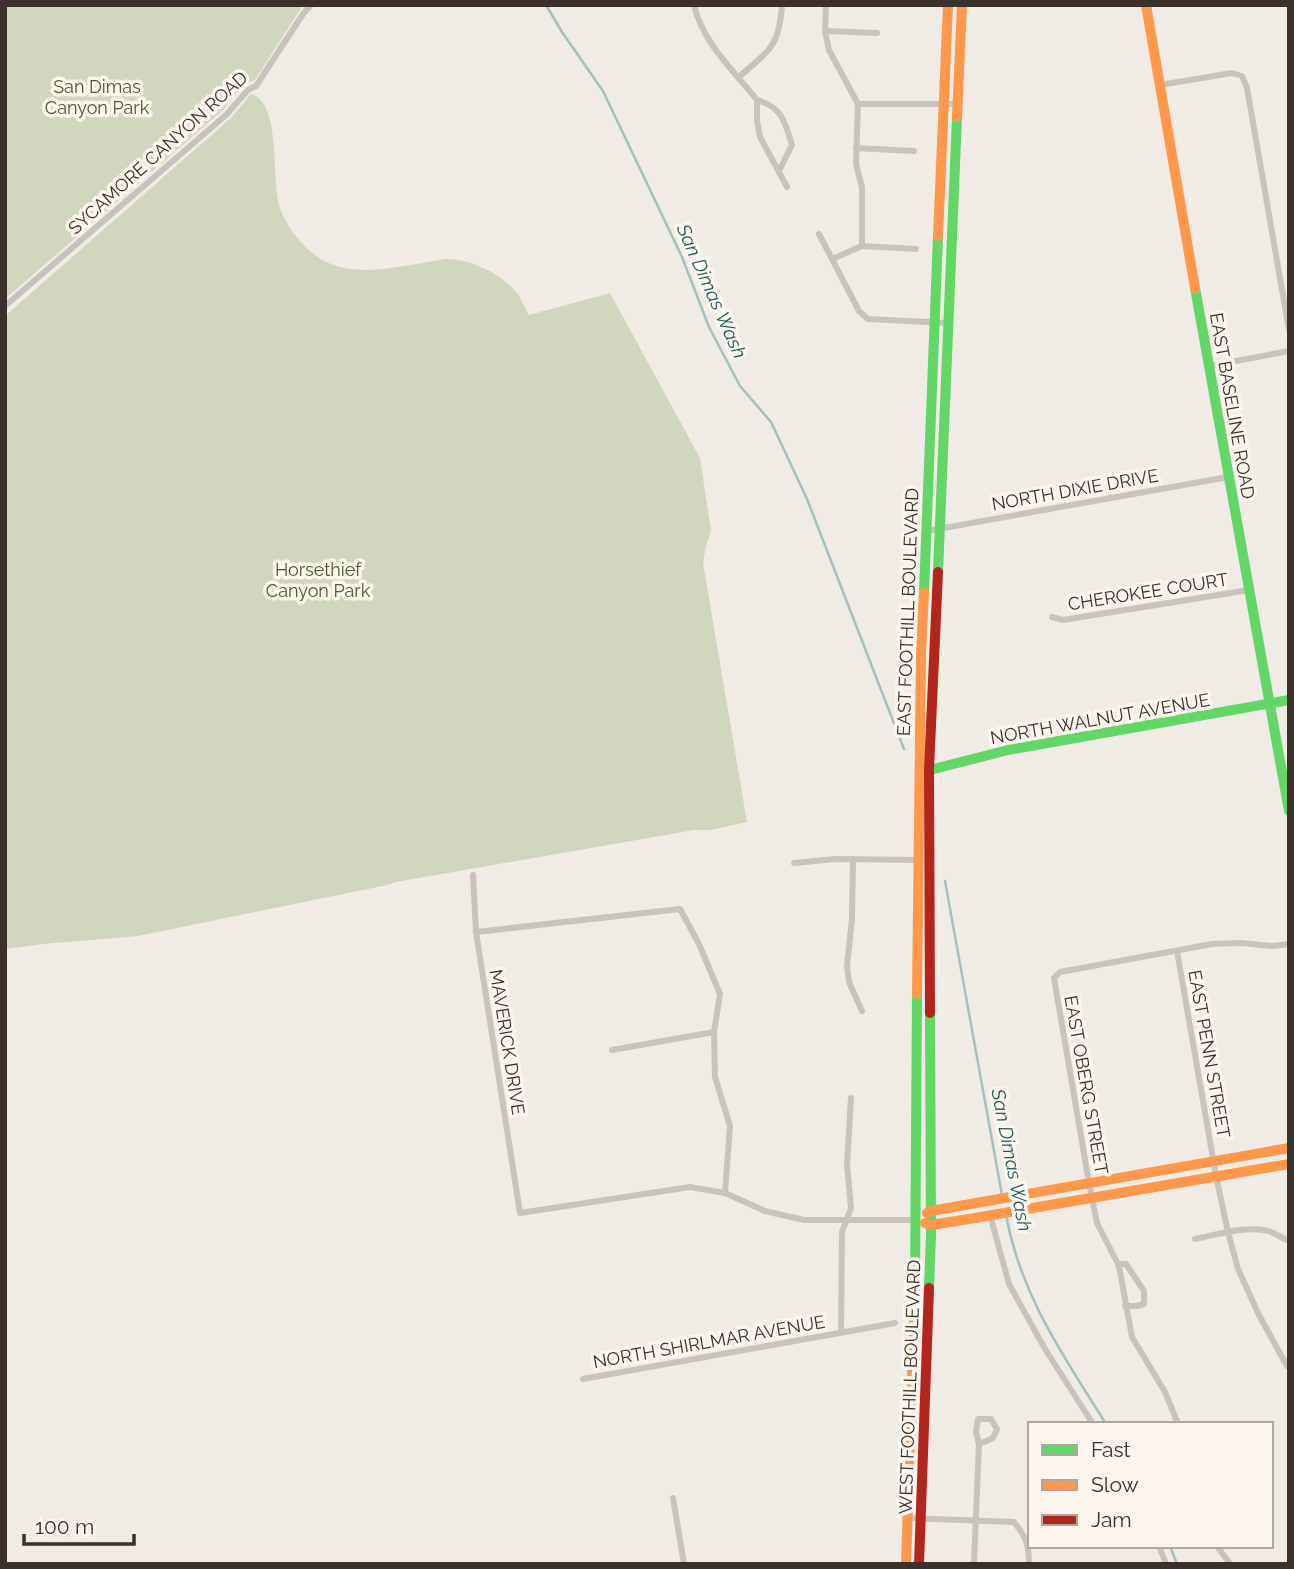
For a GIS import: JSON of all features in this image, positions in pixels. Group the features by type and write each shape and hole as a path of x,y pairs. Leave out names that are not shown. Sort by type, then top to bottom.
{"main road":[{"name":"EAST FOOTHILL BOULEVARD","path":"916,1220 924,771 921,654 948,5"},
{"name":"EAST FOOTHILL BOULEVARD","path":"924,771 939,528 962,5"},
{"name":"EAST BASELINE ROAD","path":"1146,5 1289,811"},
{"name":"NORTH WALNUT AVENUE","path":"924,771 1045,743 1289,700"},
{"name":"EAST FOOTHILL BOULEVARD","path":"923,860 931,1211"},
{"path":"916,1220 931,1211 1289,1148"},
{"path":"916,1220 931,1225 1289,1164"},
{"name":"WEST FOOTHILL BOULEVARD","path":"919,1564 931,1211"},
{"name":"WEST FOOTHILL BOULEVARD","path":"906,1564 916,1220"}],"street":[{"name":"SYCAMORE CANYON ROAD","path":"5,306 226,115 248,90 256,86 311,5"},
{"path":"694,5 696,16 714,49 757,100 768,103 785,121 792,145 779,171"},
{"path":"739,77 772,48 780,32 782,5"},
{"path":"826,5 825,31 829,50 858,104 856,164 863,187 862,246"},
{"path":"825,31 877,33"},
{"path":"1160,85 1232,73 1242,76 1247,88 1289,330"},
{"path":"757,100 760,137 787,187"},
{"path":"858,104 957,104"},
{"path":"856,149 914,152"},
{"path":"819,233 859,311 868,319 947,323"},
{"path":"832,259 862,246 916,249"},
{"path":"1209,366 1289,351"},
{"name":"NORTH DIXIE DRIVE","path":"927,531 1228,477"},
{"name":"CHEROKEE COURT","path":"1052,617 1063,620 1249,590"},
{"path":"794,863 853,859 923,860"},
{"path":"853,859 852,919 847,966 849,982 862,1011"},
{"name":"MAVERICK DRIVE","path":"473,875 475,932 520,1213 690,1187 725,1193"},
{"path":"475,932 680,909 699,944 720,994 714,1032 715,1077 730,1126 725,1193 765,1211 804,1220 916,1220"},
{"path":"1177,951 1212,944 1289,944"},
{"name":"EAST OBERG STREET","path":"1118,1264 1097,1223 1054,978 1060,972 1177,951"},
{"name":"EAST PENN STREET","path":"1177,951 1228,1232 1238,1269 1248,1292 1287,1366"},
{"path":"612,1049 714,1032"},
{"name":"NORTH SHIRLMAR AVENUE","path":"841,1333 842,1232 851,1208 848,1164 850,1098"},
{"path":"1000,1213 1009,1284 1045,1349 1092,1422"},
{"path":"1195,1239 1254,1229 1269,1231 1289,1241"},
{"path":"1125,1306 1144,1304 1144,1291 1126,1264 1118,1264 1125,1306 1132,1337 1165,1392 1178,1422"},
{"name":"NORTH SHIRLMAR AVENUE","path":"583,1378 895,1323"},
{"path":"974,1563 979,1444"},
{"path":"673,1498 684,1564"},
{"path":"908,1518 1014,1522 1025,1535 1028,1548"},
{"path":"1218,1548 1230,1564"}],"green space":[{"name":"San Dimas Canyon Park","path":"5,5 303,5 255,80 243,85 223,110 5,299"},
{"name":"Horsethief Canyon Park","path":"251,94 261,100 267,111 274,145 280,208 296,236 319,258 331,264 357,270 384,269 445,259 465,261 486,269 505,281 519,296 529,315 610,293 700,458 711,531 703,563 747,822 396,882 138,936 5,949 5,316 232,117"}],"waterway":[{"name":"San Dimas Wash","path":"546,5 603,91 682,257 709,327 740,386 771,422 807,499 904,749"},
{"name":"San Dimas Wash","path":"945,881 1002,1195"},
{"name":"San Dimas Wash","path":"1006,1215 1013,1244 1033,1299 1059,1349 1105,1422"},
{"name":"San Dimas Wash","path":"1171,1548 1177,1564"}],"traffic: fast":[{"path":"938,572 957,117"},
{"path":"924,592 938,236"},
{"path":"1195,288 1289,811"},
{"path":"922,772 1008,750 1289,700"},
{"path":"915,1284 917,994"},
{"path":"929,1288 930,1013"}],"traffic: slow":[{"path":"938,236 948,5"},
{"path":"957,117 962,5"},
{"path":"1146,5 1195,288"},
{"path":"917,994 924,592"},
{"path":"927,1213 1289,1148"},
{"path":"925,1223 931,1225 969,1219 1289,1164"},
{"path":"906,1564 915,1284"}],"traffic: jam":[{"path":"930,1013 929,769 938,572"},
{"path":"919,1564 929,1288"}]}
